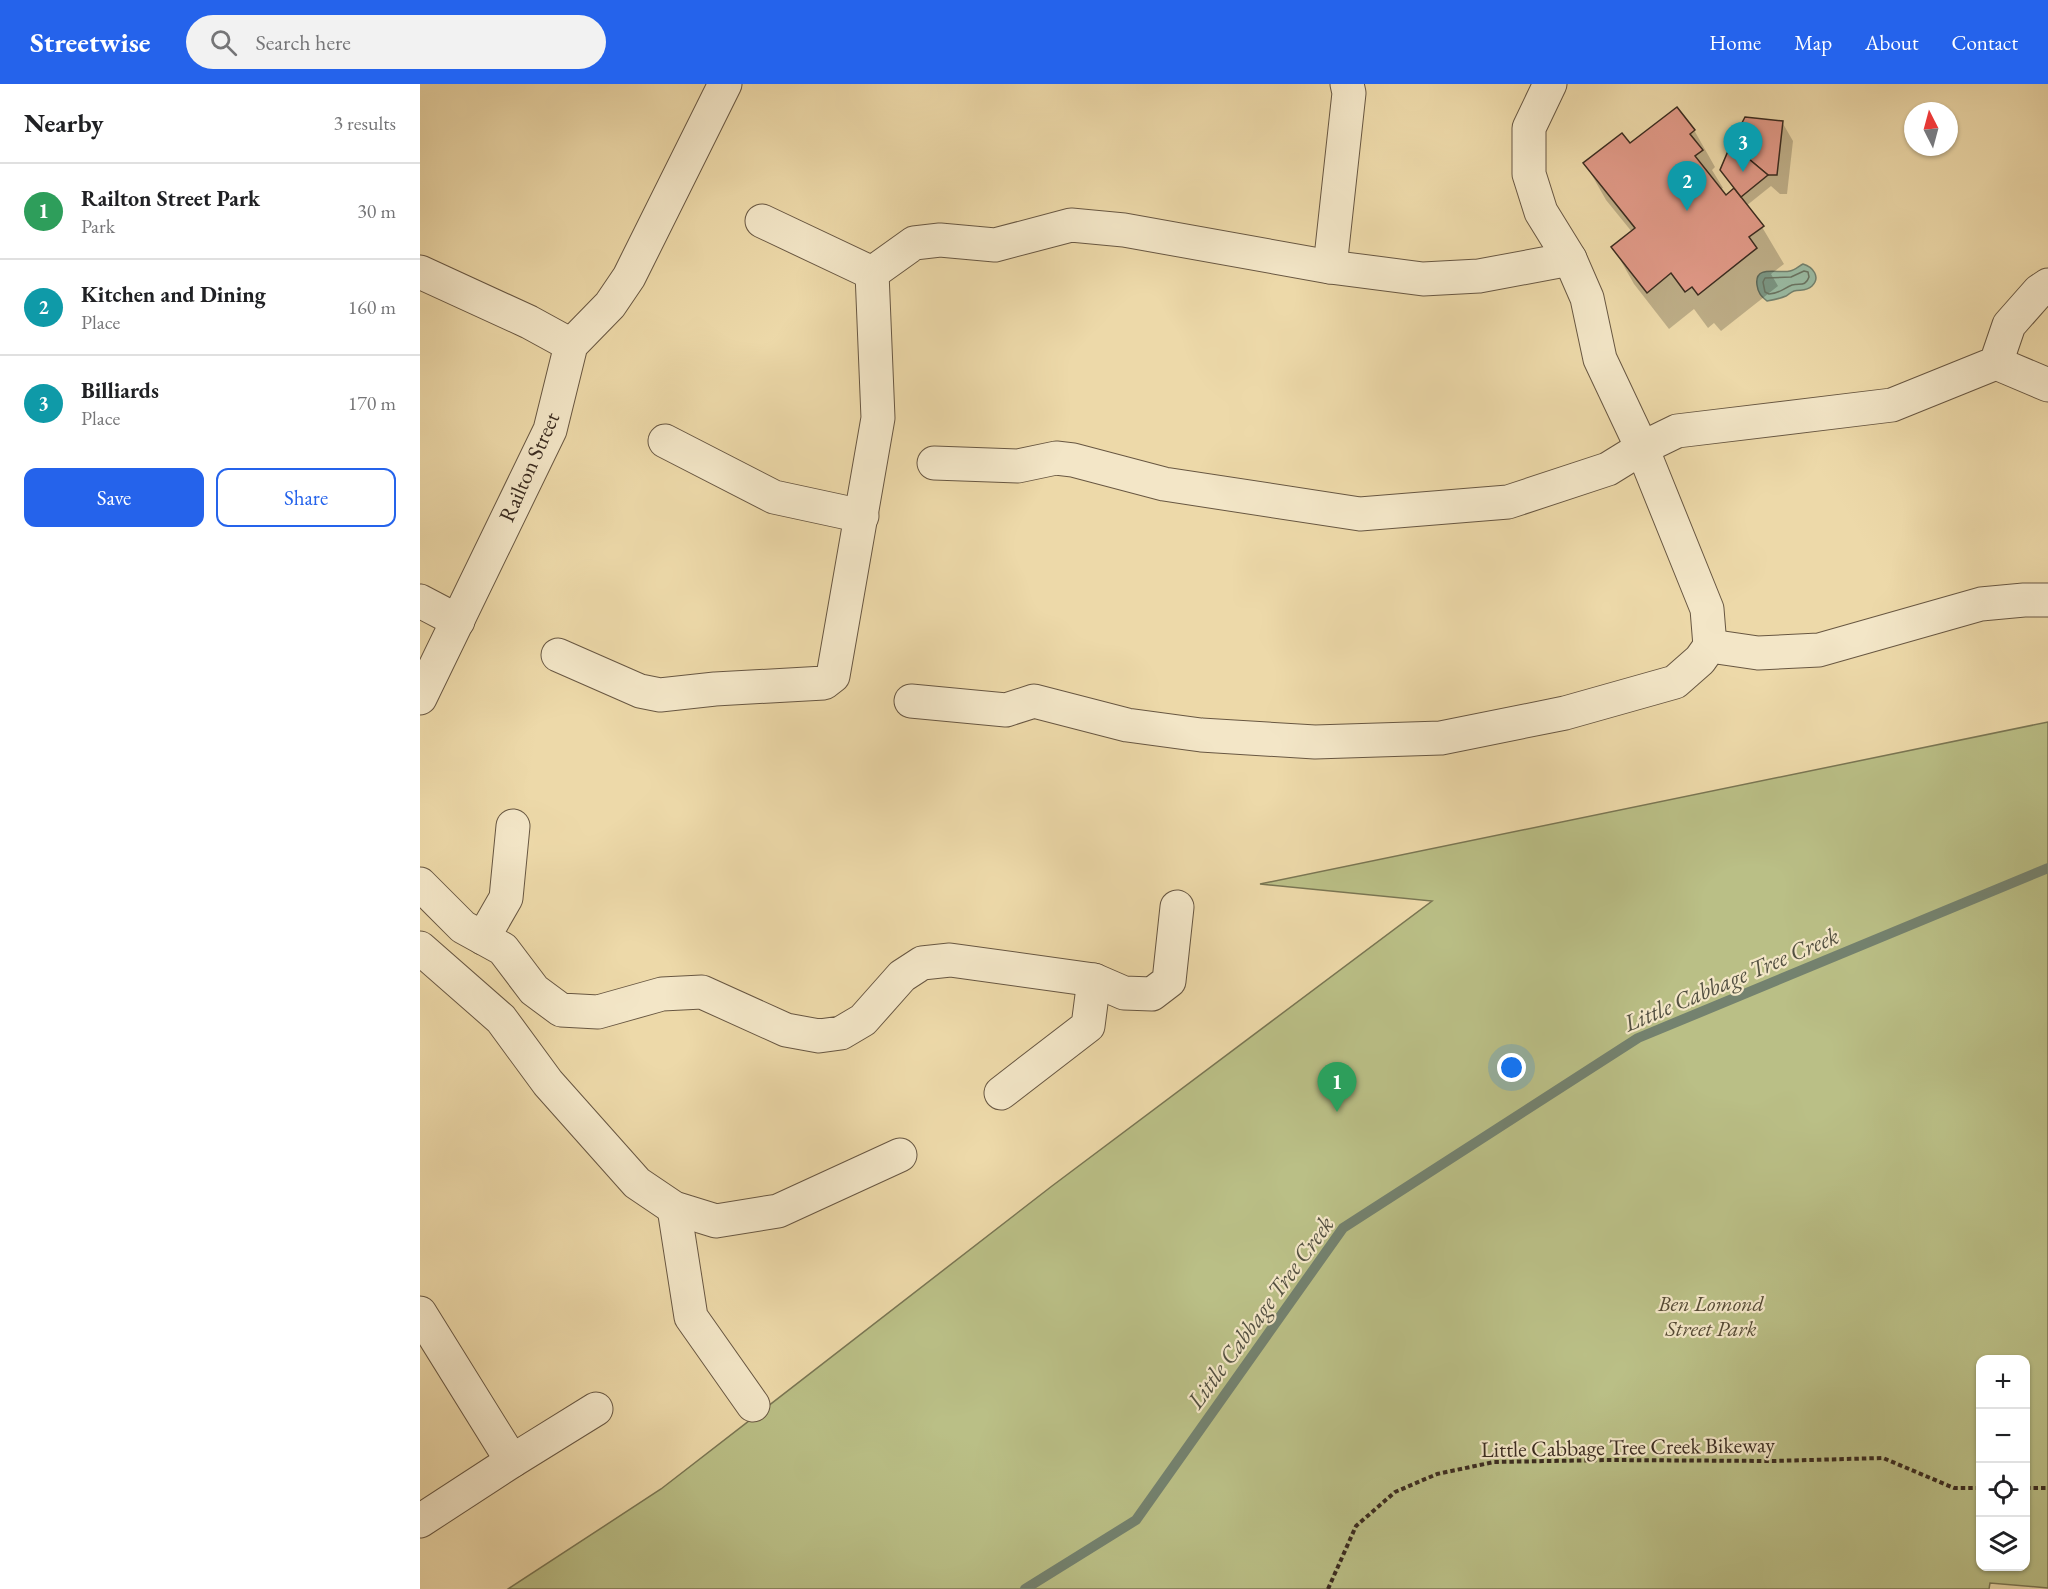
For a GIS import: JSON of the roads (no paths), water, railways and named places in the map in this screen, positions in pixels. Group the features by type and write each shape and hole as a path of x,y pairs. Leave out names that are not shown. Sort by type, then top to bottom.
{"street":[{"path":"420,272 529,322 571,345 610,305 629,277 725,84"},
{"path":"1330,267 1349,93 1347,84"},
{"path":"911,701 1006,710 1034,701 1127,725 1201,735 1315,742 1441,738 1565,713 1675,682 1700,660 1710,646 1707,609 1642,448 1600,359 1587,298 1569,259 1541,212 1529,174 1529,128 1550,84"},
{"path":"762,220 872,273"},
{"path":"872,273 914,243 940,240 995,245 1071,225 1124,230 1330,267 1423,279 1479,276 1569,259"},
{"path":"558,655 640,691 660,695 715,689 824,683 832,676 836,666 878,418 872,273"},
{"path":"1996,363 2009,325 2039,291 2048,285"},
{"name":"Railton Street","path":"420,698 550,430 571,345"},
{"path":"934,463 1018,466 1056,458 1073,460 1164,484 1360,514 1508,502 1608,469 1642,448 1677,431 1892,405 1996,363 2048,385"},
{"path":"665,441 774,497 862,516"},
{"path":"1710,646 1758,653 1819,650 1981,604 2048,600"},
{"path":"420,601 458,621"},
{"path":"483,939 506,898 513,826"},
{"path":"420,884 463,927 503,950 534,990 561,1010 598,1012 662,994 702,992 786,1030 819,1036 841,1034 863,1020 902,976 922,963 950,960 1094,980 1124,993 1152,994 1169,981 1178,907"},
{"path":"420,948 501,1020 548,1083 636,1183 674,1208 716,1221 778,1211 900,1155"},
{"path":"1001,1094 1088,1026 1094,980"},
{"path":"674,1208 691,1317 753,1405"},
{"path":"420,1313 512,1461"},
{"path":"420,1521 596,1409"}],"water":[{"path":"1803,264 1810,267 1816,276 1815,283 1810,288 1767,301 1760,294 1757,285 1759,274 1768,271 1790,271"}],"waterway":[{"name":"Little Cabbage Tree Creek","path":"1025,1589 1136,1520 1343,1228 1638,1038 2048,868"}],"place":[{"name":"Billiards","path":"1743,172"},
{"name":"Kitchen and Dining","path":"1687,211"},
{"name":"Railton Street Park","path":"1337,1112"}],"park label":[{"name":"Ben Lomond Street Park","path":"1711,1316"}]}
